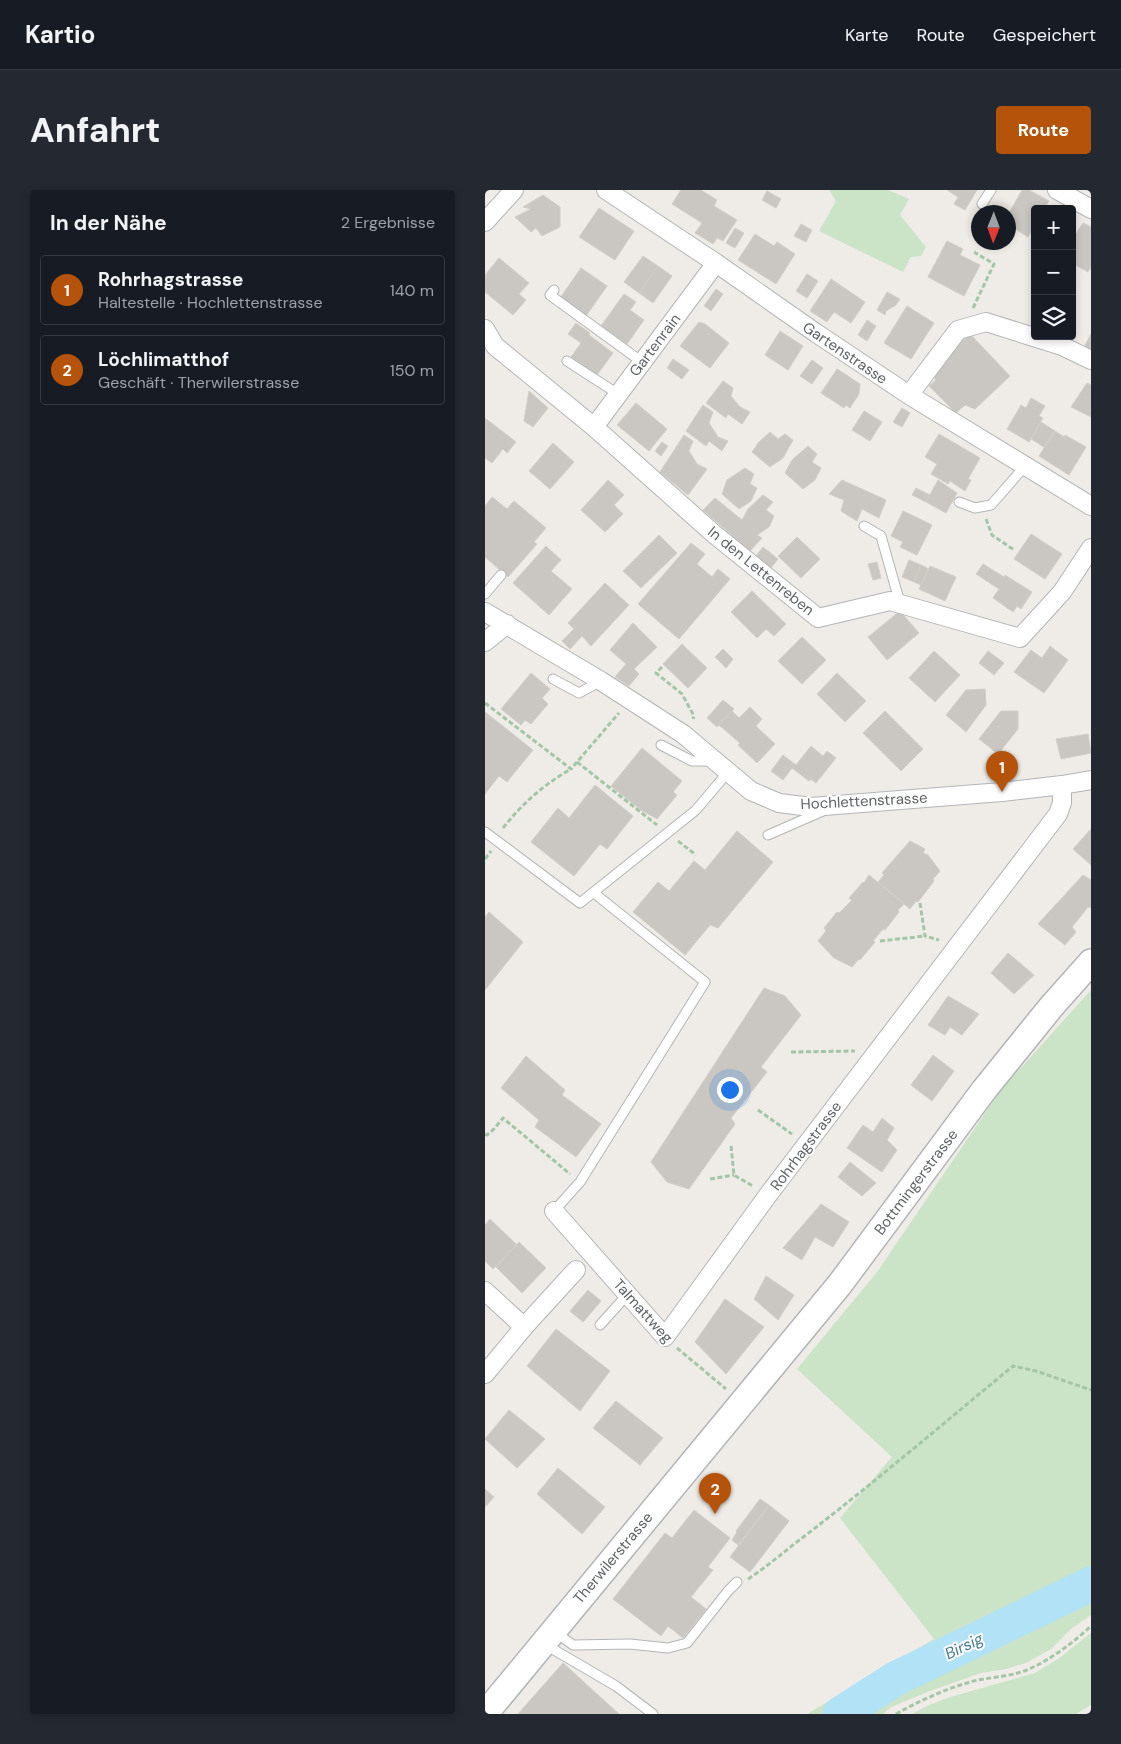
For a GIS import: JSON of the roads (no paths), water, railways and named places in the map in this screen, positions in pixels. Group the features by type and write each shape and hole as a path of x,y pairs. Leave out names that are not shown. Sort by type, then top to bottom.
{"main road":[{"name":"Bottmingerstrasse","path":"742,1402 840,1284 984,1090 1051,1007 1091,962"},
{"name":"Therwilerstrasse","path":"485,1714 742,1402"}],"street":[{"path":"485,222 514,190"},
{"name":"Gartenstrasse","path":"606,190 909,395 1091,506"},
{"path":"1057,190 1091,210"},
{"name":"Gartenrain","path":"594,427 716,263"},
{"path":"909,395 958,330 986,322 1061,346 1091,360"},
{"name":"In den Lettenreben","path":"485,329 495,346 594,427 714,534 819,618 890,601 1020,638 1062,592 1091,548"},
{"name":"Hochlettenstrasse","path":"485,612 601,681 629,701 683,734 751,791 779,803 811,807 978,794 1091,780"},
{"path":"485,642 507,624"},
{"name":"Rohrhagstrasse","path":"665,1337 768,1195 1059,814 1062,803 1062,785"},
{"name":"Talmattweg","path":"554,1210 665,1337"},
{"path":"485,1374 524,1327 577,1270"},
{"path":"485,1291 524,1327"}],"lane":[{"path":"982,204 991,190"},
{"path":"554,290 550,295 642,362"},
{"path":"567,361 618,394"},
{"path":"959,502 975,508 991,505 1025,466"},
{"path":"864,526 881,536 900,604"},
{"path":"485,594 501,575"},
{"path":"553,678 579,693 601,681"},
{"path":"485,832 580,904 696,810 722,767 692,761 661,745"},
{"path":"768,835 837,805"},
{"path":"554,1210 579,1182 705,982 594,893"},
{"path":"600,1325 627,1295"},
{"path":"547,1637 573,1646 630,1644 668,1648 687,1643 728,1590 737,1582"},
{"path":"547,1637 653,1714"}],"waterway":[{"name":"Birsig","path":"840,1714 895,1679 1091,1584"}],"place":[{"name":"Rohrhagstrasse","path":"1002,792"},
{"name":"Löchlimatthof","path":"715,1514"}]}
